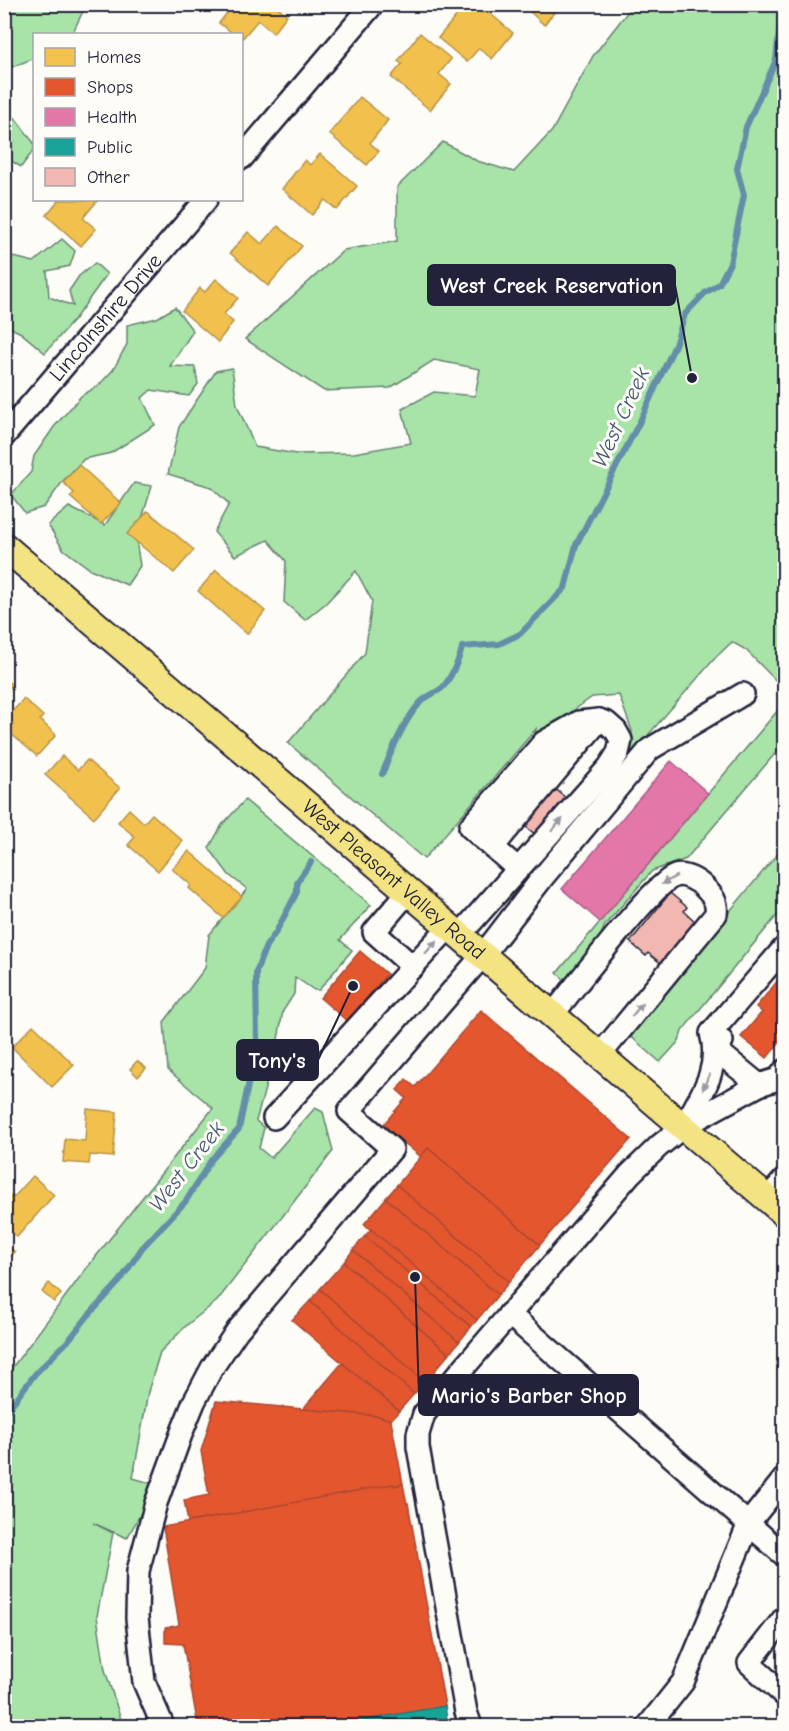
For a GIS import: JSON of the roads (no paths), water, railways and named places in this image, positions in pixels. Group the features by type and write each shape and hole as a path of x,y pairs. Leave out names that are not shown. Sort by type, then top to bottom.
{"main road":[{"name":"West Pleasant Valley Road","path":"4,546 684,1126 779,1197"}],"street":[{"path":"243,157 373,4"},
{"name":"Lincolnshire Drive","path":"4,436 205,201"},
{"path":"163,1726 144,1682 137,1618 138,1571 156,1503 194,1402 212,1368 237,1331 392,1149 349,1111 483,955 543,878 650,749 743,694"},
{"path":"487,842 589,721"},
{"path":"274,1118 413,967 518,869 609,767 618,753 621,740 616,731 607,723 589,721 544,742 470,827 518,869"},
{"path":"553,1014 664,881 676,875 687,876 701,884 714,897 717,907 716,914 600,1055"},
{"path":"408,892 374,932 413,967"},
{"path":"684,1126 714,1065 715,1049 711,1033 784,948"},
{"path":"715,1049 784,967"},
{"path":"715,1049 777,1076"},
{"path":"471,1726 466,1712 418,1447 418,1434 424,1414 630,1174 659,1146 684,1126 777,1076"},
{"path":"509,1314 784,1554"},
{"path":"648,1726 683,1682 748,1524 784,1479"},
{"path":"784,1618 749,1663 784,1695"}],"waterway":[{"name":"West Creek","path":"382,774 407,720 426,697 445,685 462,647 499,644 520,634 565,588 576,545 640,421 675,345 685,314 705,293 719,284 730,263 744,195 737,169 746,127 776,60 782,4"},
{"name":"West Creek","path":"4,1415 35,1374 68,1341 120,1281 142,1248 186,1201 211,1160 239,1129 257,1042 256,972 266,946 297,892 297,882 311,862"}],"place":[{"name":"West Creek Reservation","path":"692,378"},
{"name":"Tony's","path":"353,986"},
{"name":"Mario's Barber Shop","path":"415,1277"}]}
